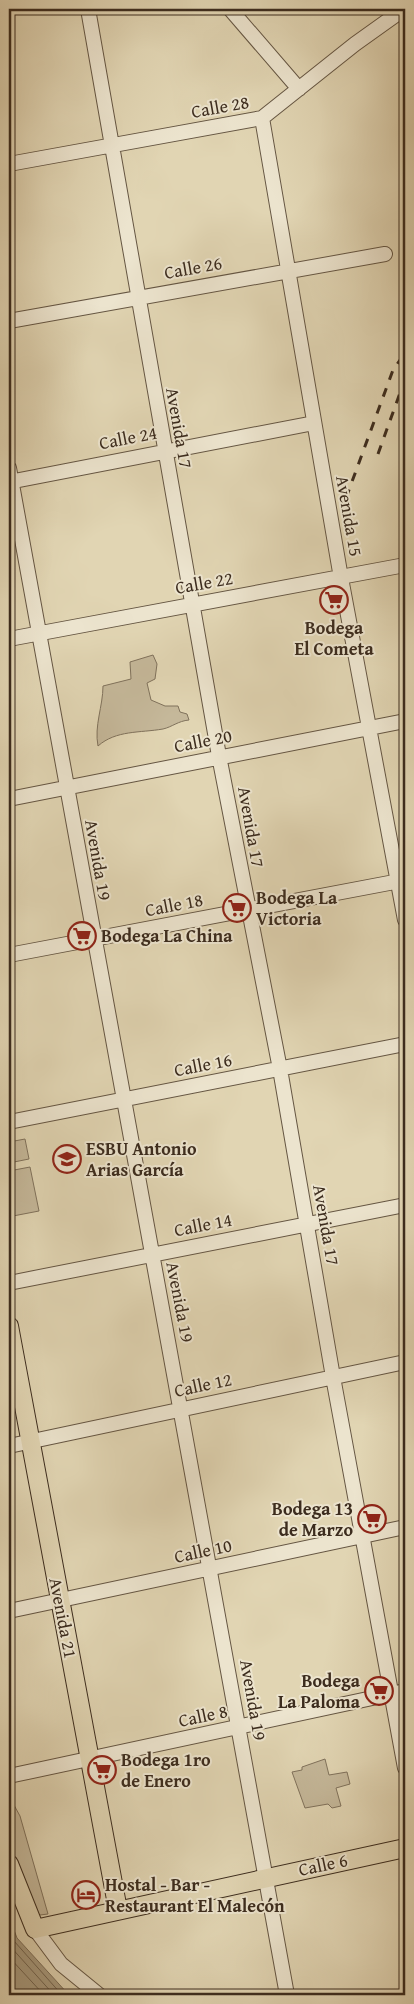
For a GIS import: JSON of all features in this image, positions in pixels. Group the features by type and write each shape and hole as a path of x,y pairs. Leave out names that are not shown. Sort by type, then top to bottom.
{"main road":[{"name":"Avenida 21","path":"9,1326 118,1910"},
{"name":"Calle 6","path":"35,1929 405,1848"},
{"path":"9,1864 35,1929"}],"street":[{"name":"Avenida 17","path":"88,9 164,450 247,910 280,1069 333,1377 364,1536 399,1693 405,1768"},
{"path":"230,9 299,89"},
{"name":"Calle 28","path":"9,164 262,118 404,9"},
{"name":"Avenida 15","path":"262,118 341,578 369,728 402,880 405,920"},
{"name":"Calle 26","path":"9,321 385,254"},
{"name":"Calle 24","path":"10,477 314,422"},
{"name":"Avenida 19","path":"10,477 93,939 182,1408 209,1569 287,1995"},
{"name":"Calle 22","path":"9,640 405,565"},
{"name":"Calle 20","path":"9,800 219,756 405,721"},
{"name":"Calle 18","path":"9,955 402,880"},
{"name":"Calle 16","path":"9,1122 405,1044"},
{"name":"Calle 14","path":"9,1283 405,1205"},
{"name":"Calle 12","path":"9,1446 405,1362"},
{"name":"Calle 10","path":"9,1611 405,1527"},
{"name":"Calle 8","path":"9,1776 399,1693"},
{"path":"35,1929 60,1964 99,1995"}],"shaded area":[{"path":"153,655 157,664 155,679 147,683 151,700 165,706 178,706 180,712 187,714 189,720 163,729 113,737 98,746 97,731 103,686 131,679 130,662"},
{"path":"25,1139 29,1159 9,1163 9,1142"},
{"path":"30,1167 39,1211 13,1216 9,1193 9,1171"},
{"path":"325,1759 329,1775 347,1772 350,1784 336,1788 341,1806 332,1808 328,1804 305,1808 292,1772 302,1770 302,1767"},
{"path":"9,1796 20,1816 48,1914 40,1915 31,1909 9,1845"}],"water":[{"path":"9,1917 17,1938 69,1995 9,1995"}],"railway":[{"path":"346,498 393,370 405,353"},
{"path":"378,454 405,379"}],"place":[{"name":"Bodega El Cometa","path":"334,600"},
{"name":"Bodega La Victoria","path":"237,908"},
{"name":"Bodega La China","path":"82,936"},
{"name":"ESBU Antonio Arias García","path":"67,1159"},
{"name":"Bodega 13 de Marzo","path":"372,1519"},
{"name":"Bodega La Paloma","path":"379,1691"},
{"name":"Bodega 1ro de Enero","path":"102,1770"},
{"name":"Hostal - Bar - Restaurant El Malecón","path":"86,1895"}]}
